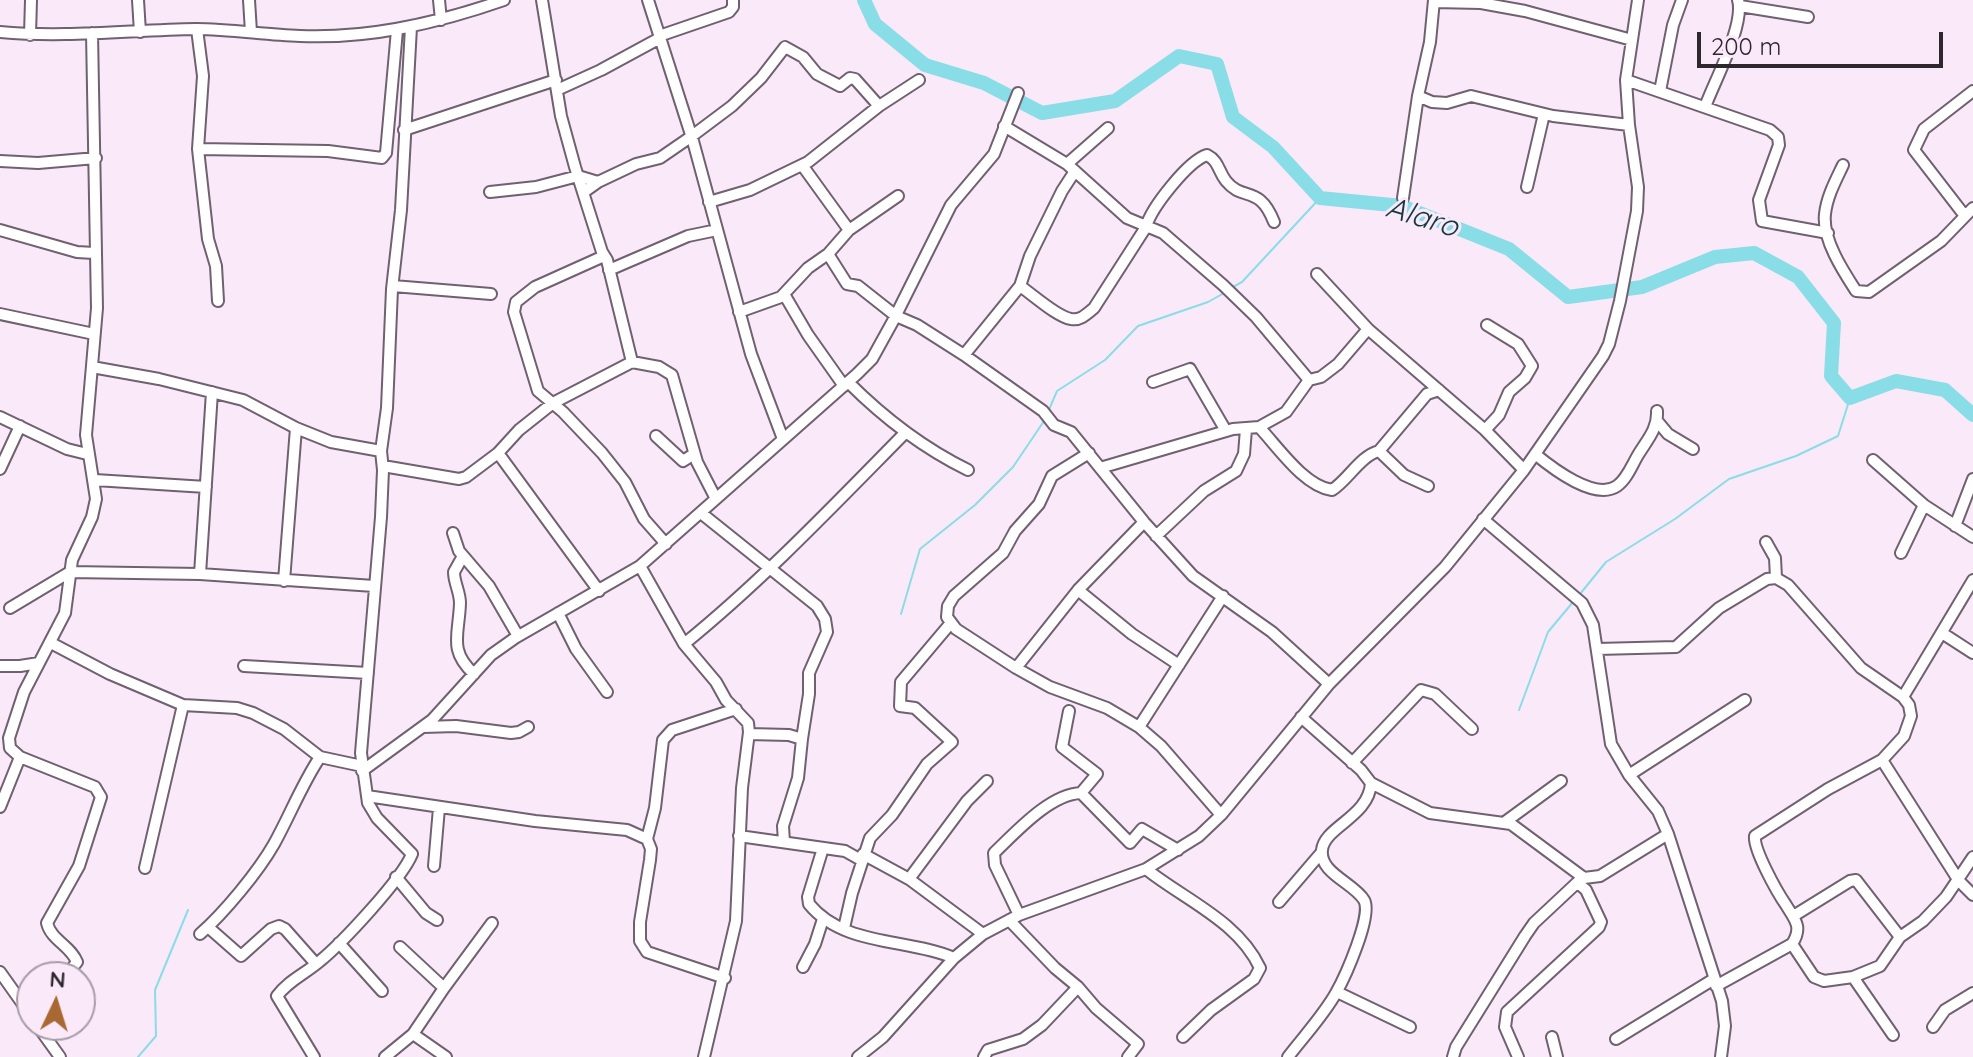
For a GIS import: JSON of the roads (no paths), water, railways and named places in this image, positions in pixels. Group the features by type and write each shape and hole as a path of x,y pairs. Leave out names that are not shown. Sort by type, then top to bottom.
{"street":[{"path":"30,35 31,0"},
{"path":"138,0 140,32"},
{"path":"249,0 251,32"},
{"path":"439,0 441,20"},
{"path":"0,32 30,35 197,29 335,36 397,30 504,0"},
{"path":"542,0 561,116 609,270 632,362"},
{"path":"648,0 692,136 751,354 783,439"},
{"path":"404,130 601,70 659,37 729,12 733,0"},
{"path":"858,1057 883,1037 954,958 983,934 1014,918 1146,869 1178,850 1221,815 1329,684 1445,567 1524,470 1603,356 1620,301 1634,233 1638,187 1626,80 1638,0"},
{"path":"1660,91 1673,25 1682,0"},
{"path":"1403,198 1418,96 1430,42 1434,1 1481,3 1525,11 1632,40"},
{"path":"1705,107 1734,32 1739,3 1808,17"},
{"path":"314,1057 277,996 339,943 412,854 377,818 367,796 362,768 411,27"},
{"path":"197,29 203,76 198,149 208,239 216,266 218,301"},
{"path":"198,149 328,151 382,158 386,153 397,30"},
{"path":"77,961 49,930 47,923 79,866 101,797 95,787 20,757 9,744 10,730 24,692 65,613 72,560 95,509 95,480 87,454 87,399 97,308 92,33"},
{"path":"584,192 636,164 660,158 692,136 732,106 761,78 785,47 803,57 817,74 840,86 850,78 855,79 879,106"},
{"path":"709,202 750,190 802,165 879,106 919,80"},
{"path":"1626,80 1770,130 1778,137 1779,145 1759,200 1762,221 1828,233"},
{"path":"1965,216 1914,150 1924,129 1973,91"},
{"path":"51,643 110,674 183,705 237,708 253,713 284,729 320,757 362,768 423,727 491,655 518,636 640,566 872,359 951,205 989,161 1018,93"},
{"path":"1418,96 1432,102 1447,103 1471,96 1544,114 1629,125"},
{"path":"1527,187 1544,114"},
{"path":"1004,126 1071,168 1127,218 1163,233 1256,317 1309,380"},
{"path":"964,355 1020,286 1030,256 1071,168 1108,128"},
{"path":"1020,286 1076,319 1094,308 1146,227 1151,213 1200,157 1207,155 1214,159 1227,182 1262,200 1274,222"},
{"path":"0,161 38,163 96,158"},
{"path":"802,165 849,230"},
{"path":"1843,165 1824,217 1836,261 1856,291 1869,292 1941,241 1973,208"},
{"path":"490,192 536,187 578,176 598,182"},
{"path":"739,312 784,294 849,230 898,196"},
{"path":"0,230 77,252 94,253"},
{"path":"609,270 688,236 717,230"},
{"path":"828,254 847,284 858,286 896,316 917,325 964,355 1043,411 1054,425 1071,432 1144,522 1193,576 1272,632 1329,684"},
{"path":"604,256 535,287 514,307 535,386 602,453 625,482 644,519 666,544"},
{"path":"1317,274 1368,329 1485,430 1524,470"},
{"path":"393,286 491,294"},
{"path":"784,294 808,335 846,384 906,432 947,460 968,470"},
{"path":"0,314 94,334"},
{"path":"1485,430 1499,415 1509,392 1525,378 1532,366 1518,344 1487,325"},
{"path":"1100,468 1226,431 1259,427 1286,412 1309,380 1321,377 1338,364 1368,329"},
{"path":"383,466 459,479 466,477 498,453 519,430 553,403 632,362 659,367 672,375 694,454 715,497"},
{"path":"92,367 243,400 296,428 331,442 381,451"},
{"path":"1153,382 1190,369 1226,431"},
{"path":"1259,427 1307,479 1332,490 1342,484 1371,453 1379,451 1427,394 1439,390"},
{"path":"200,574 212,392"},
{"path":"1535,454 1558,472 1603,491 1616,487 1625,479 1657,416 1668,434 1693,449"},
{"path":"0,417 67,449 87,454"},
{"path":"0,469 20,426"},
{"path":"284,581 296,428"},
{"path":"1156,536 1204,491 1236,471 1244,454 1246,429"},
{"path":"684,644 729,607 906,432"},
{"path":"656,436 683,461 694,454"},
{"path":"1379,451 1404,475 1428,486"},
{"path":"498,453 599,591"},
{"path":"1089,453 1059,470 1047,482 1039,504 1015,531 1003,553 966,585 948,606 946,611 950,624 1050,687 1107,708 1139,727 1161,746 1221,815"},
{"path":"1873,460 1924,505 1973,537"},
{"path":"1955,526 1973,479"},
{"path":"95,480 206,487"},
{"path":"1901,553 1924,505"},
{"path":"701,513 817,606 825,619 827,632 809,673 798,778 783,826 784,842"},
{"path":"1483,519 1582,603 1593,625 1611,744 1629,775 1658,811 1690,895 1725,1026 1721,1057"},
{"path":"1016,668 1078,590 1144,522"},
{"path":"453,533 463,556 489,586 518,636"},
{"path":"1766,542 1775,558 1776,578"},
{"path":"463,556 454,572 460,603 456,644 457,654 474,674"},
{"path":"640,566 684,644 716,682 726,700 748,723 736,921 704,1057"},
{"path":"10,608 70,572 200,574 374,586"},
{"path":"1597,649 1676,647 1719,608 1767,579 1776,578 1788,585 1861,668 1903,697 1909,705 1911,716 1904,736 1882,760 1828,789 1755,836 1757,854 1799,925 1798,936 1792,944 1616,1039"},
{"path":"1903,697 1973,580"},
{"path":"1078,590 1132,634 1179,665"},
{"path":"1139,727 1223,596"},
{"path":"558,613 576,649 607,692"},
{"path":"844,928 862,857 870,838 892,815 927,764 952,742 915,708 900,706 901,682 950,624"},
{"path":"1942,633 1973,653"},
{"path":"0,666 39,663"},
{"path":"244,666 368,673"},
{"path":"1352,763 1421,690 1435,694 1472,729"},
{"path":"1629,775 1745,700"},
{"path":"145,868 183,705"},
{"path":"725,978 647,952 642,947 640,922 651,849 647,839 653,821 661,749 667,733 736,709"},
{"path":"1069,711 1062,747 1097,774 1081,793 1058,798 994,853 995,865 1014,918 1055,968 1138,1044 1128,1057"},
{"path":"1301,717 1371,783 1430,813 1505,822 1529,836 1580,880 1601,922 1507,1012 1505,1027 1518,1057"},
{"path":"423,727 456,726 511,733 528,727"},
{"path":"749,734 789,735 802,739"},
{"path":"0,807 20,757"},
{"path":"316,964 279,926 271,929 241,956 204,931 257,871 274,845 305,779 320,757"},
{"path":"1882,760 1959,881 1973,895"},
{"path":"909,879 967,801 987,781"},
{"path":"1505,822 1561,781"},
{"path":"1279,902 1321,853 1324,840 1364,803 1371,783"},
{"path":"1081,793 1130,843 1142,829 1178,850"},
{"path":"367,796 439,808 627,830 647,839"},
{"path":"434,866 439,808"},
{"path":"1453,1057 1456,1047 1534,923 1580,880 1600,876 1668,834"},
{"path":"739,836 845,851 862,857 909,879 983,934"},
{"path":"823,848 808,897 809,904 823,919 880,941 944,953 954,958"},
{"path":"1288,1057 1337,992 1364,925 1367,909 1364,899 1327,867 1321,853"},
{"path":"1792,944 1814,977 1824,981 1853,977 1880,966 1900,937 1923,921 1959,881 1973,857"},
{"path":"1146,869 1220,919 1260,968 1254,979 1211,1010 1183,1037"},
{"path":"396,877 426,913 437,920"},
{"path":"1795,915 1856,880 1900,937"},
{"path":"803,967 823,919"},
{"path":"385,1057 413,1034 492,923"},
{"path":"339,943 382,991"},
{"path":"400,947 444,988"},
{"path":"1853,977 1893,1035"},
{"path":"984,1057 988,1050 1023,1039 1042,1025 1078,987"},
{"path":"1337,992 1410,1027"},
{"path":"1933,1027 1945,1010 1973,993"},
{"path":"413,1034 446,1057"},
{"path":"1552,1037 1557,1057"}],"waterway":[{"name":"Alaro","path":"864,0 875,24 925,65 984,83 1042,113 1115,101 1179,56 1217,64 1233,117 1273,147 1320,198 1402,206 1509,249 1568,297 1642,287 1715,257 1754,253 1798,277 1834,323 1831,376 1850,398 1896,381 1945,390 1973,415"},
{"path":"1231,288 1242,282 1320,198"},
{"path":"1048,412 1057,391 1105,360 1138,326 1208,302 1226,292"},
{"path":"1580,594 1606,562 1675,519 1729,479 1796,456 1838,436 1850,398"},
{"path":"901,614 920,549 975,505 1013,467 1044,421"},
{"path":"1519,710 1548,632 1573,602"},
{"path":"138,1057 156,1036 155,990 188,910"}]}
